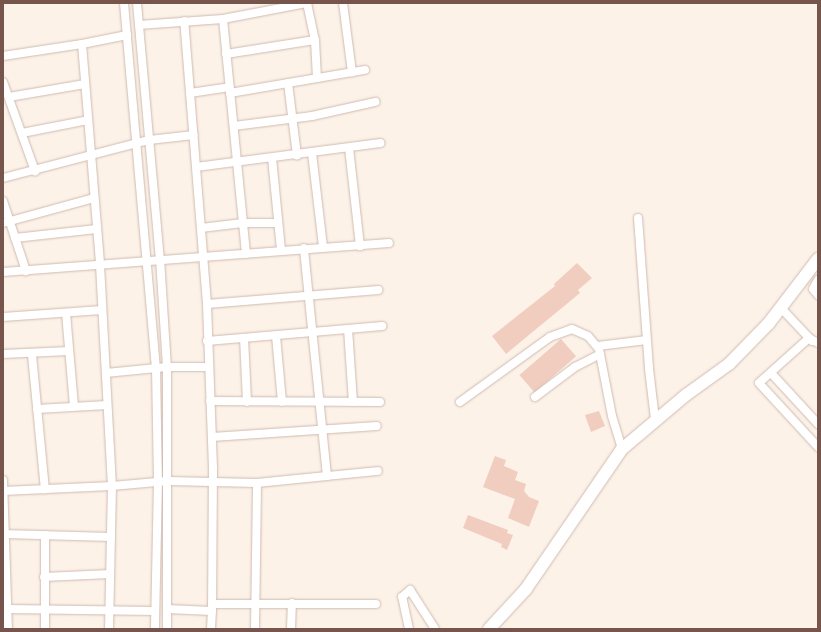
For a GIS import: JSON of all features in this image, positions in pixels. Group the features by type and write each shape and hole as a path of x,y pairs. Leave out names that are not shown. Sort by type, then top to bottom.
{"street":[{"path":"124,3 156,368 158,482 155,629"},
{"path":"137,3 160,259 167,367 168,481 166,629"},
{"path":"139,25 223,19 307,3 315,40 317,78"},
{"path":"343,3 352,72"},
{"path":"223,19 246,254"},
{"path":"184,21 207,304 207,340 213,483 211,629"},
{"path":"3,56 82,44 127,35"},
{"path":"226,54 315,40"},
{"path":"82,44 100,265 112,486 109,629"},
{"path":"190,93 288,83 365,70"},
{"path":"3,82 35,171"},
{"path":"288,83 294,118 297,155"},
{"path":"9,97 85,84"},
{"path":"234,126 294,118 376,102"},
{"path":"22,133 88,120"},
{"path":"3,178 35,171 149,140 194,135"},
{"path":"196,167 380,143"},
{"path":"348,148 360,246"},
{"path":"312,153 323,246"},
{"path":"272,158 281,250"},
{"path":"7,222 94,198"},
{"path":"3,201 7,222 15,238 26,271"},
{"path":"638,218 647,340 655,419"},
{"path":"201,228 244,223 278,223"},
{"path":"15,238 97,229"},
{"path":"3,272 160,259 246,254 323,246 360,246 389,243"},
{"path":"304,248 311,297 312,332 318,402 324,431 327,476"},
{"path":"489,629 526,589 622,449 655,419 729,364 781,308 818,259"},
{"path":"818,280 813,289 818,295"},
{"path":"207,304 311,297 378,290"},
{"path":"781,308 818,348"},
{"path":"3,317 102,310"},
{"path":"66,313 74,406"},
{"path":"207,340 276,336 382,326"},
{"path":"348,329 353,402"},
{"path":"460,402 550,337 565,330 581,332 599,350 612,416 622,449"},
{"path":"276,336 282,402"},
{"path":"244,338 247,402"},
{"path":"809,338 818,343"},
{"path":"809,338 772,374 759,383 818,447"},
{"path":"535,397 599,350 647,340"},
{"path":"3,354 32,355 69,352"},
{"path":"32,355 45,489"},
{"path":"106,373 167,367 209,367"},
{"path":"772,374 818,424"},
{"path":"210,401 380,402"},
{"path":"37,409 107,405"},
{"path":"212,437 324,431 377,426"},
{"path":"3,491 112,486 168,481 257,483 378,472"},
{"path":"3,480 8,629"},
{"path":"255,629 257,483"},
{"path":"4,534 111,537"},
{"path":"45,535 45,629"},
{"path":"44,577 110,574"},
{"path":"410,629 402,597 410,590 435,629"},
{"path":"167,609 255,603 376,604"},
{"path":"291,629 292,603"},
{"path":"8,609 155,611"}],"building":[{"path":"577,263 592,278 578,290 580,293 506,354 492,336 555,286 554,284"},
{"path":"561,339 576,356 535,392 519,375"},
{"path":"599,411 605,426 591,432 585,415"},
{"path":"495,456 506,460 504,466 518,472 515,480 526,484 524,491 529,497 539,501 529,527 508,518 515,499 483,487"},
{"path":"468,515 508,530 507,533 513,535 507,550 501,547 502,544 463,528"}]}
